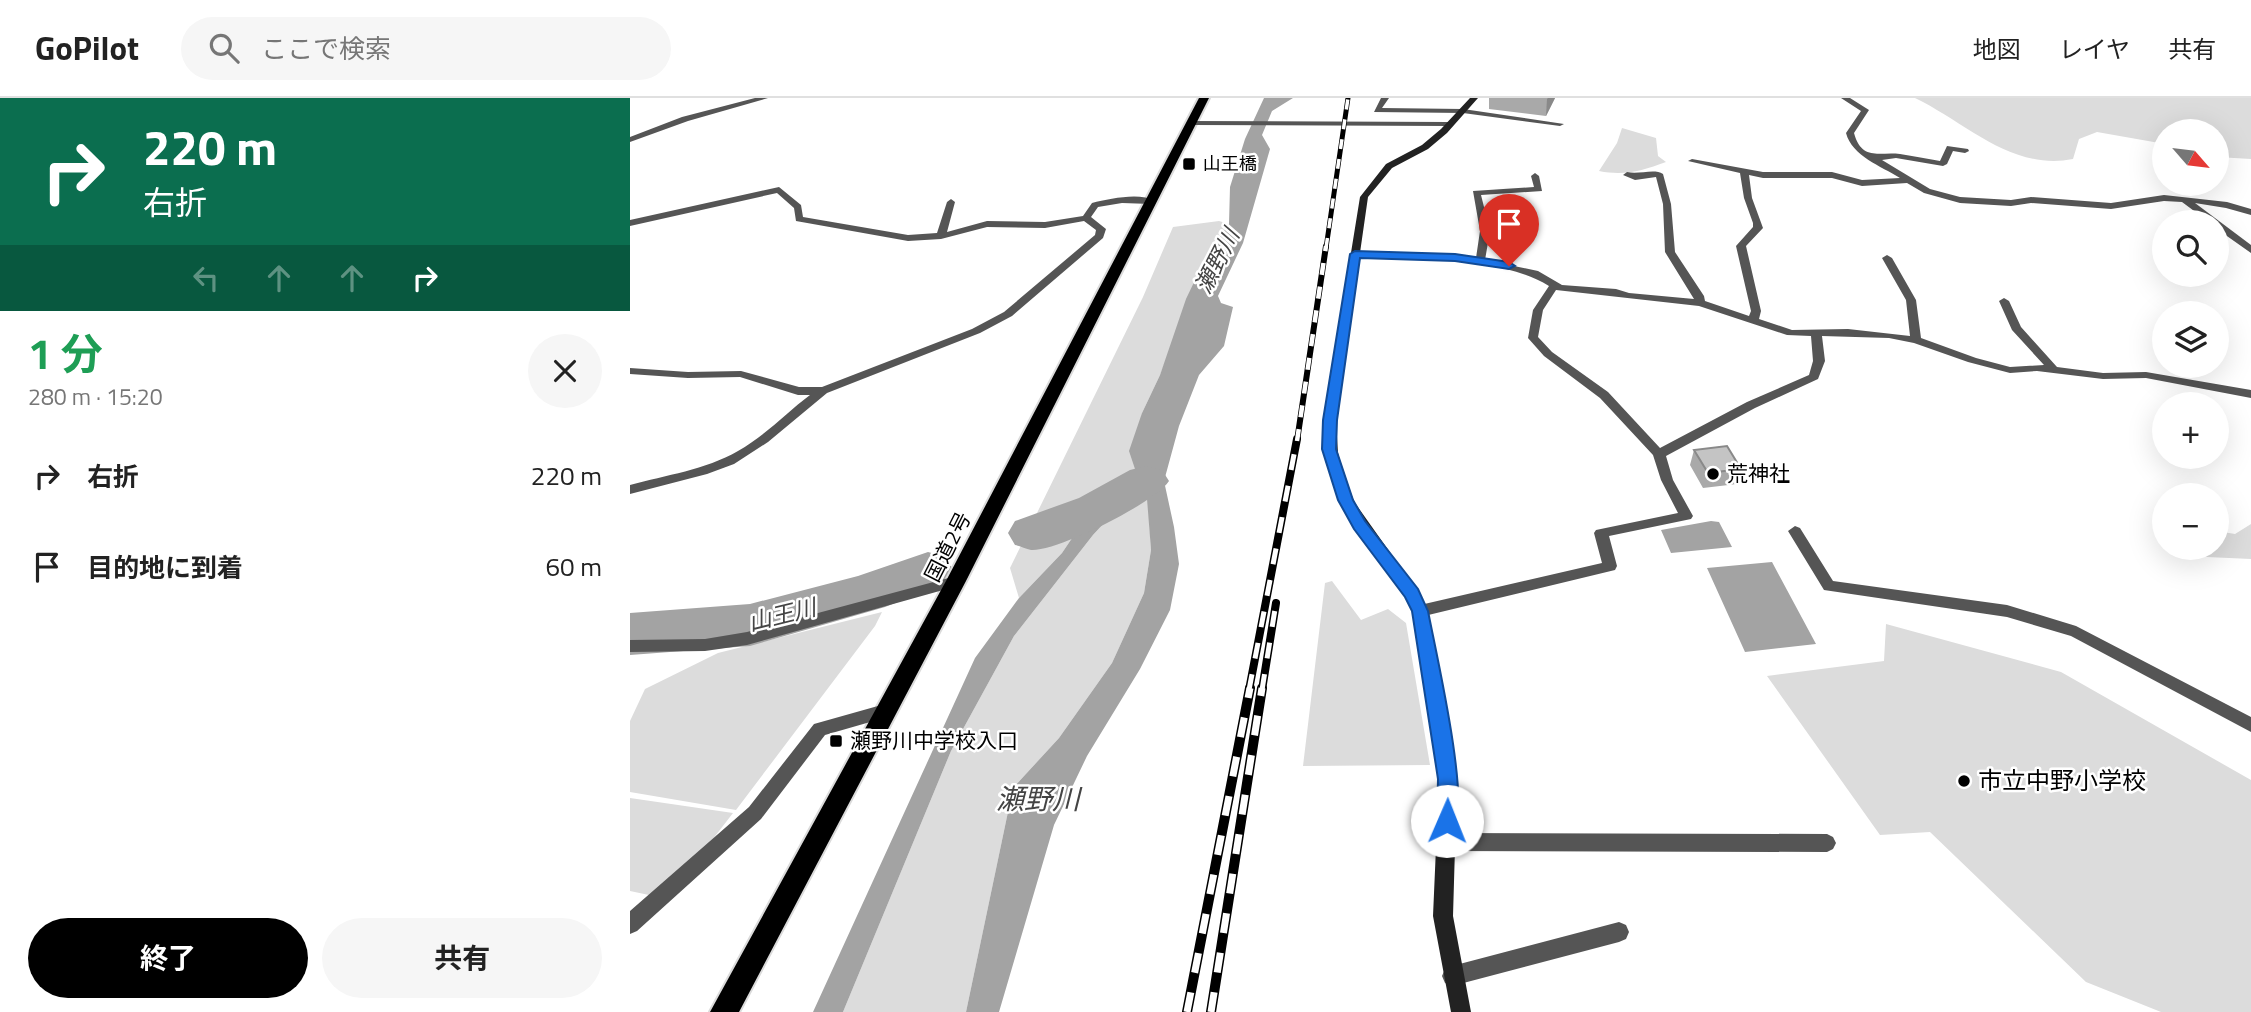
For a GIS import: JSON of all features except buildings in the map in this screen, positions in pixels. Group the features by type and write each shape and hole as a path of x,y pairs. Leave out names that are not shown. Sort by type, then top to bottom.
{"highway":[{"name":"国道2号","path":"724,1012 884,710 956,581 1204,98"}],"main road":[{"path":"1461,1012 1452,976 1443,916 1448,779 1420,611 1412,594 1352,512 1329,449 1330,420 1364,197 1389,166 1425,146 1474,98"}],"street":[{"path":"630,140 685,119 764,98"},
{"path":"1385,98 1377,110 1463,111 1560,124"},
{"path":"1845,98 1865,110 1850,133 1860,150 1927,191 1960,200 2011,203 2031,200 2111,206 2157,199 2185,199 2217,202 2251,212"},
{"path":"1191,123 1449,124"},
{"path":"1876,158 1896,156 1943,164 1950,148 1965,151"},
{"path":"1692,161 1744,172 1805,177 1832,175 1862,183 1909,180"},
{"path":"1744,172 1748,198 1758,223 1758,228 1741,246 1756,311 1752,321"},
{"path":"1627,175 1635,177 1659,174 1667,204 1670,252 1699,296 1700,303"},
{"path":"1480,263 1485,230 1476,193 1539,189 1535,176"},
{"path":"630,223 779,190 798,207 799,219 894,237 942,236 987,224 1045,225 1086,218 1095,205 1122,200 1151,201"},
{"path":"2185,199 2199,210"},
{"path":"942,236 951,202"},
{"path":"630,490 717,467 771,436 784,419 823,391 976,331 1008,314 1100,236 1101,229 1086,218"},
{"path":"2229,233 2251,250"},
{"path":"1355,254 1455,258 1520,268 1534,273 1554,286 1700,303 1791,333 1855,332 1916,340 2010,370 2053,369 2103,376 2146,375 2251,394"},
{"path":"1887,258 1911,300 1916,340"},
{"path":"1420,611 1610,566 1601,533 1686,516 1667,480 1660,454 1604,395 1548,354 1534,338 1534,324 1542,298 1554,286"},
{"path":"2004,302 2016,328 2053,369"},
{"path":"1660,454 1751,405 1814,377 1819,361 1816,334"},
{"path":"630,371 688,375 741,374 798,391 823,391"},
{"path":"1795,531 1829,586 2007,611 2076,632 2251,725"},
{"path":"630,646 715,644 820,620 892,596 956,581"},
{"path":"630,924 755,813 820,729 884,710"},
{"path":"1447,842 1827,843"},
{"path":"1452,976 1619,932"}],"shaded area":[{"path":"1915,98 2251,98 2251,159 2230,158 2230,119 2152,119 2152,142 2097,132 2079,139 2073,159 2051,161 2009,152"},
{"path":"1622,128 1656,138 1658,156 1666,162 1633,172 1599,171 1617,143"},
{"path":"1219,221 1229,224 1208,253 1160,375 1142,413 1136,469 1122,486 1095,504 1062,553 1019,598 1010,568 1143,297 1173,227"},
{"path":"1147,485 1151,550 1144,593 1112,663 1059,738 1013,788 966,1012 843,1012 951,751 1014,636 1093,535 1130,495"},
{"path":"2251,524 2251,559 2229,558 2229,533 2235,534"},
{"path":"1332,581 1361,620 1388,609 1406,623 1430,765 1303,766 1325,583"},
{"path":"882,612 875,626 736,810 630,792 630,721 645,689 718,653"},
{"path":"1886,624 2061,672 2251,780 2251,1012 2161,1012 2086,982 1930,832 1880,835 1767,676 1884,661"},
{"path":"630,798 733,813 709,844 649,895 630,891"}],"water":[{"name":"瀬野川","path":"1264,98 1293,98 1272,111 1262,135 1270,149 1243,243 1218,296 1221,303 1233,307 1224,346 1199,375 1179,426 1164,481 1179,564 1170,610 1140,669 1087,756 1054,825 999,1012 966,1012 1013,788 1059,738 1112,663 1144,593 1151,550 1146,486 1130,495 1093,535 1014,636 951,751 843,1012 813,1012 975,658 1019,598 1062,553 1095,504 1122,486 1135,469 1129,451 1142,413 1160,375 1186,299 1208,253 1229,224 1230,187 1245,139"},
{"path":"1719,522 1732,547 1671,553 1661,530"},
{"path":"1772,562 1816,644 1745,652 1707,568"}],"waterway":[{"name":"山王川","path":"1032,533 1096,510 1146,481"},
{"name":"山王川","path":"630,634 750,625 867,593 928,570"}],"railway":[{"path":"1326,248 1348,98"},
{"path":"1297,441 1326,246"},
{"path":"1249,690 1297,439"},
{"path":"1262,690 1276,603"},
{"path":"1187,1012 1250,688"},
{"path":"1211,1012 1262,688"}],"place":[{"name":"山王橋","path":"1189,164"},
{"name":"荒神社","path":"1713,474"},
{"name":"瀬野川中学校入口","path":"836,741"},
{"name":"市立中野小学校","path":"1964,781"}],"route":[{"path":"1447,821 1448,779 1420,611 1412,594 1360,525 1346,500 1329,449 1330,420 1355,254 1455,258 1509,266"}]}
